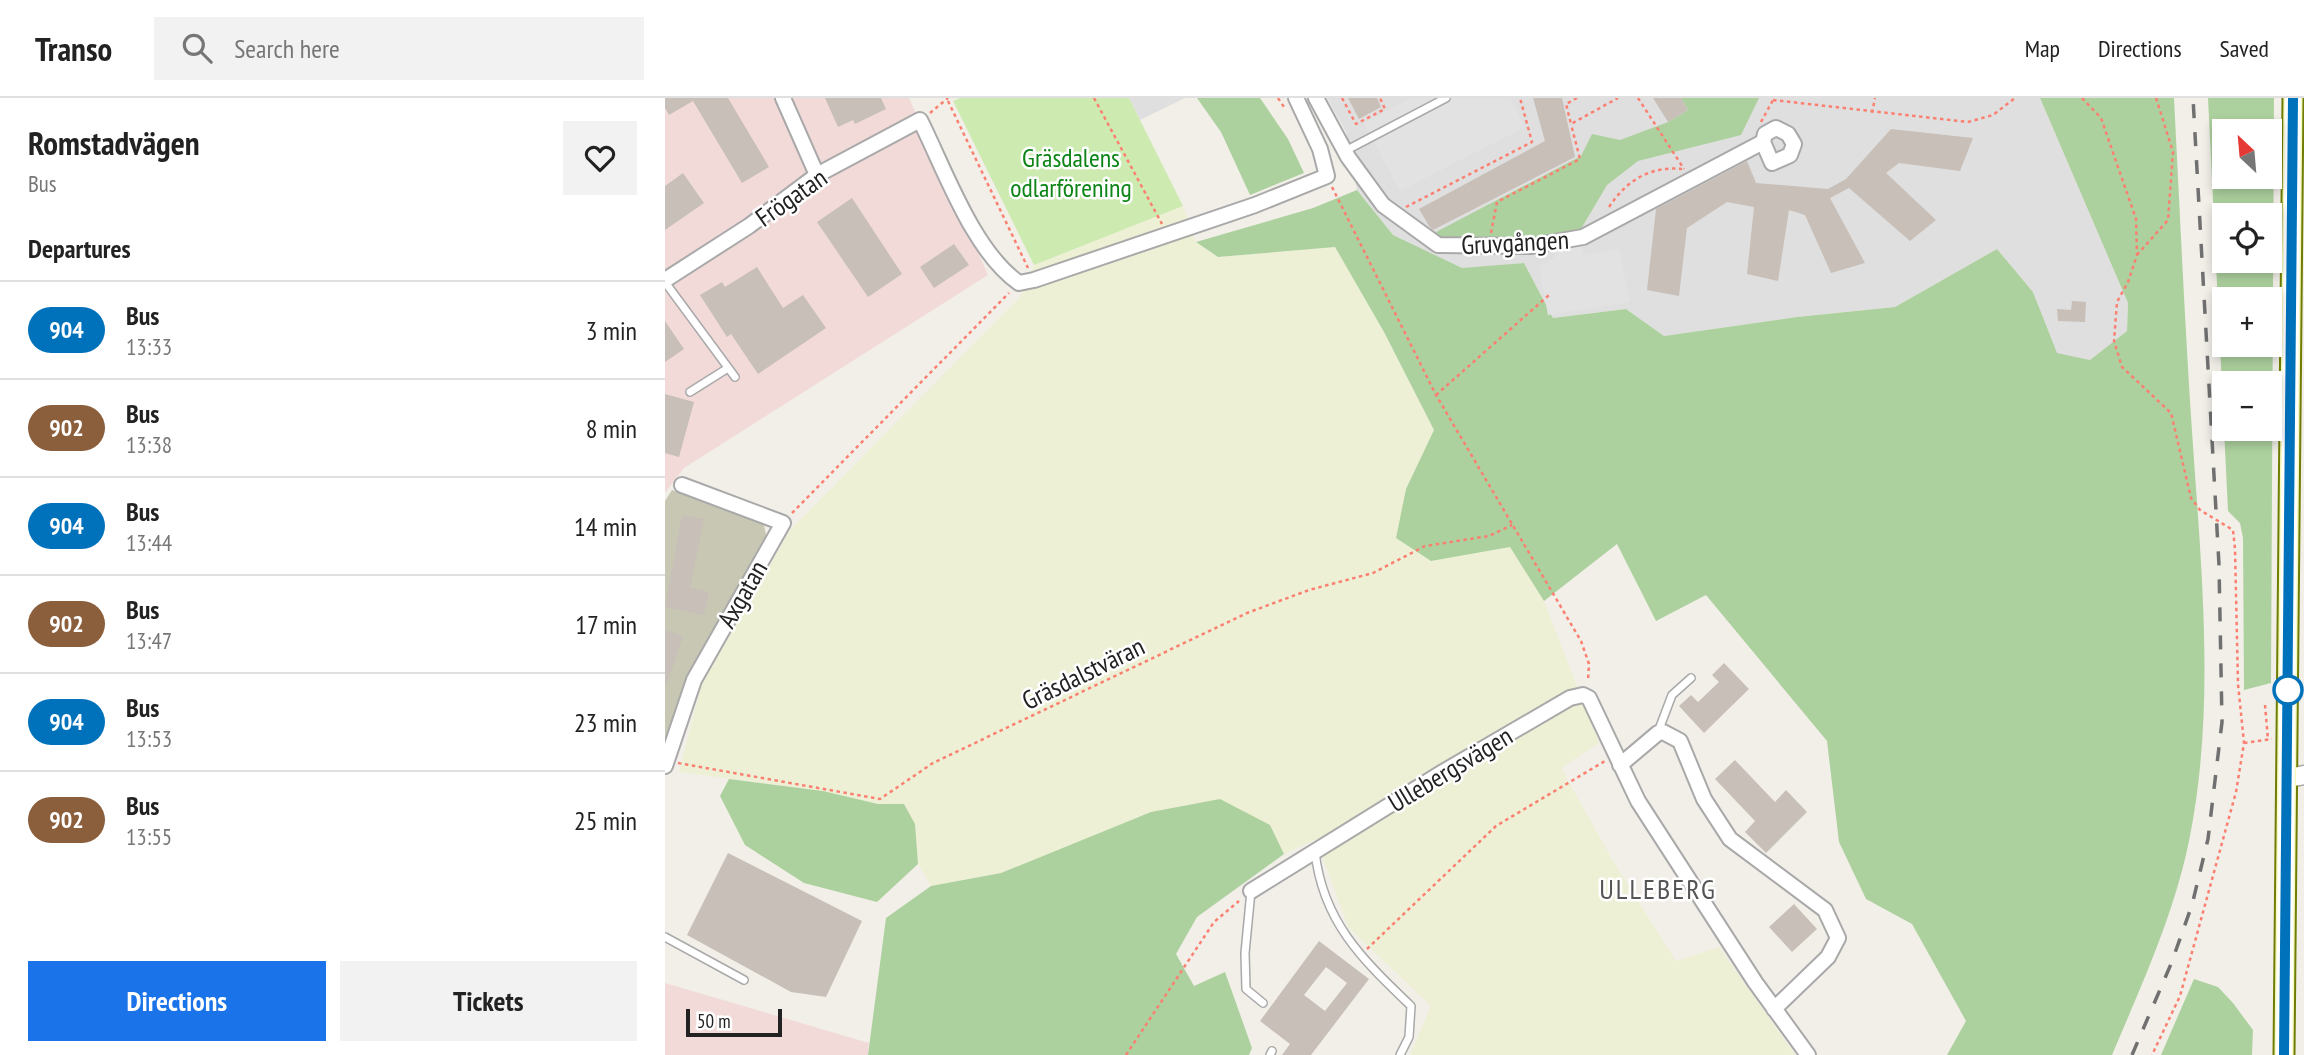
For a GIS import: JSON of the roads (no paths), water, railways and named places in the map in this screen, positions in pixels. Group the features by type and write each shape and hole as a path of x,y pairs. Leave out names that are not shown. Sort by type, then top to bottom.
{"main road":[{"path":"2284,1055 2296,776 2293,98"}],"street":[{"path":"783,98 817,175"},
{"name":"Frögatan","path":"665,281 749,226 817,175 920,120 983,246 999,269 1019,283 1034,280 1255,205 1327,176 1320,149 1296,98"},
{"name":"Gruvgången","path":"1316,98 1345,151 1383,205 1438,245 1532,246 1583,237 1759,137"},
{"name":"Axgatan","path":"666,764 694,680 783,523 682,485"},
{"name":"Ullebergsvägen","path":"1251,891 1558,705 1583,695 1589,698 1618,760"},
{"path":"1775,1009 1828,957 1838,938 1825,910 1730,839 1704,799 1680,741 1663,732 1658,733 1618,760 1638,801 1775,1009 1808,1055"}],"lane":[{"path":"1345,151 1445,98"},
{"path":"665,281 735,377"},
{"path":"690,392 728,368"},
{"path":"1658,733 1672,695 1691,678"},
{"path":"1315,851 1319,880 1346,941 1411,1006 1409,1037 1400,1055"},
{"path":"1251,891 1245,953 1246,989 1263,1003"},
{"path":"665,937 744,980"}],"railway":[{"path":"2132,1055 2171,964 2192,905 2208,839 2222,722 2219,565 2193,98"}],"district":[{"name":"ULLEBERG","path":"1658,888"}],"park label":[{"name":"Gräsdalens odlarförening","path":"1071,172"}]}
